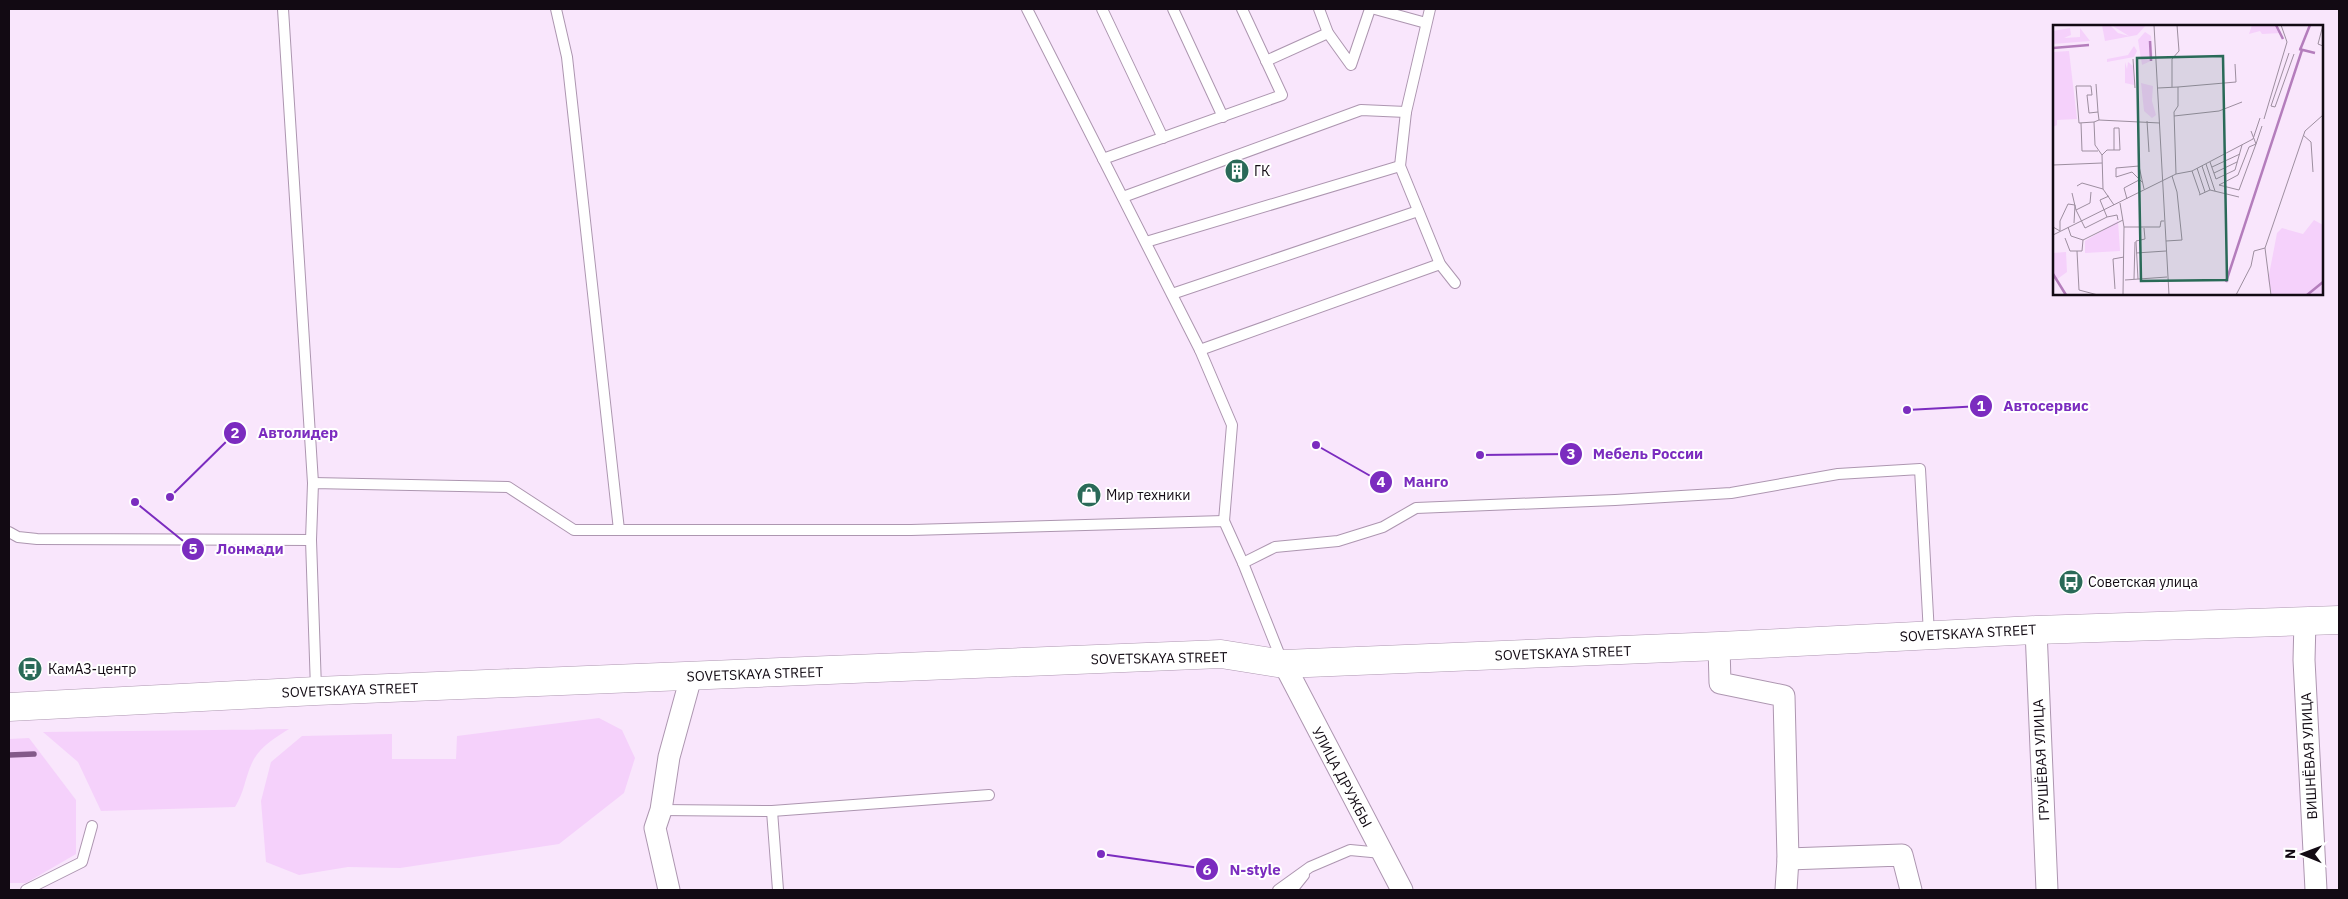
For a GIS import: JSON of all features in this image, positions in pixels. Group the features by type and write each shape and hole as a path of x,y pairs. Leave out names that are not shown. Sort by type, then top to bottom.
{"highway":[{"name":"SOVETSKAYA STREET","path":"9,707 316,691 1221,654 1284,664 1719,646 2036,630 2339,620"}],"street":[{"name":"ВИШНЁВАЯ УЛИЦА","path":"2305,621 2304,660 2316,890"},
{"name":"ГРУШЁВАЯ УЛИЦА","path":"2036,630 2047,890"},
{"path":"1719,646 1720,683 1784,696 1788,859 1786,890"},
{"name":"УЛИЦА ДРУЖБЫ","path":"1284,664 1402,890"},
{"path":"669,890 655,828 661,810 668,757 691,676"},
{"path":"1788,859 1902,854 1911,890"}],"lane":[{"path":"283,9 313,483 311,540 316,691"},
{"path":"556,9 567,57 619,530"},
{"path":"1027,9 1200,350 1232,425 1224,521 1284,664"},
{"path":"1102,9 1163,138"},
{"path":"1173,9 1223,116"},
{"path":"1103,159 1282,95 1242,9"},
{"path":"1319,9 1328,33 1351,66 1370,9"},
{"path":"1376,9 1426,23"},
{"path":"1430,9 1406,112 1400,166 1440,264 1455,283"},
{"path":"1266,61 1328,33"},
{"path":"1122,197 1361,110 1406,112"},
{"path":"1146,242 1400,166"},
{"path":"1172,294 1418,211"},
{"path":"1200,350 1440,264"},
{"path":"1243,563 1275,547 1338,541 1383,527 1416,508 1731,493 1838,474 1920,469 1929,635"},
{"path":"313,483 508,486 574,530 911,530 1224,521"},
{"path":"9,532 18,537 37,539 311,540"},
{"path":"661,810 772,811 989,795"},
{"path":"772,811 778,890"},
{"path":"26,890 82,862 92,826"},
{"path":"1278,890 1310,867 1350,850 1382,853"},
{"path":"1292,890 1310,867"}],"shaded area":[{"path":"599,718 622,730 635,758 624,793 559,844 400,868 348,867 299,875 266,862 261,801 271,762 302,736 392,734 392,759 456,759 457,736"},
{"path":"289,729 268,743 255,757 235,807 101,811 78,762 43,732"},
{"path":"29,738 76,800 76,854 26,883 9,883 9,739"}],"waterway":[{"path":"9,755 34,754"}],"place":[{"name":"ГК","path":"1237,171"},
{"name":"Автосервис","path":"1907,410"},
{"name":"Манго","path":"1316,445"},
{"name":"Мебель России","path":"1480,455"},
{"name":"Мир техники","path":"1089,495"},
{"name":"Автолидер","path":"170,497"},
{"name":"Лонмади","path":"135,502"},
{"name":"Советская улица","path":"2071,582"},
{"name":"КамАЗ-центр","path":"30,669"},
{"name":"N-style","path":"1101,854"}]}
